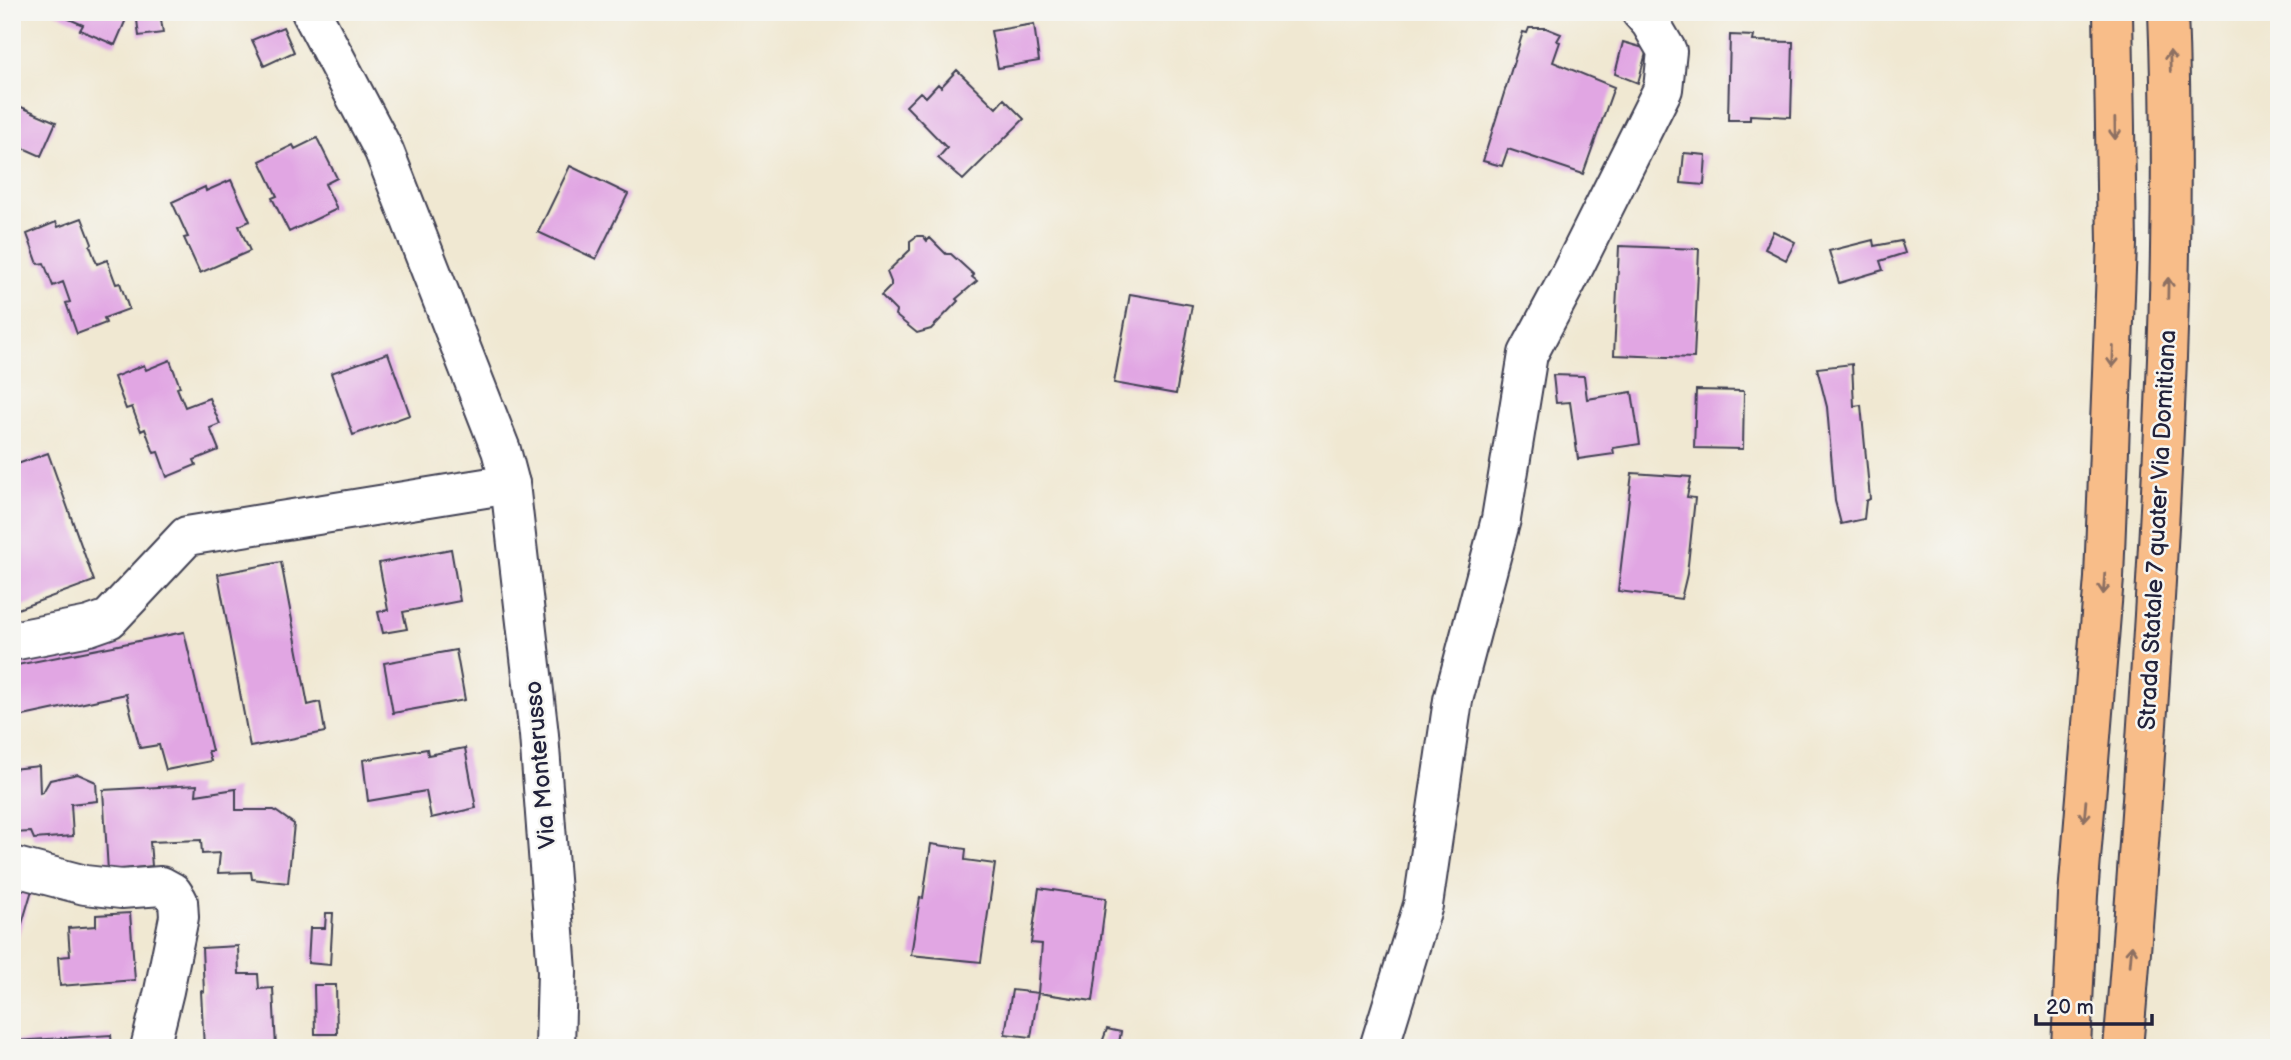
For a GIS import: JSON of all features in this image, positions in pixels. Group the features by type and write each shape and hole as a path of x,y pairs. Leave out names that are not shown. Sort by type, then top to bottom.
{"highway":[{"name":"Strada Statale 7 quater Via Domitiana","path":"2071,1048 2078,895 2104,578 2117,244 2113,12"},
{"name":"Strada Statale 7 quater Via Domitiana","path":"2123,1048 2136,900 2165,438 2172,117 2168,12"}],"street":[{"name":"Via Monterusso","path":"311,12 384,151 501,450 510,484 542,777 557,971 555,1048"},
{"path":"1378,1048 1423,905 1453,700 1501,519 1528,354 1663,89 1667,51 1641,12"},
{"path":"12,641 89,626 109,619 187,536 510,484"},
{"path":"12,866 85,886 161,886 172,892 178,901 179,917 150,1048"}],"building":[{"path":"53,12 122,12 121,14 127,17 115,45 80,30 83,25"},
{"path":"136,12 160,12 163,33 139,36"},
{"path":"1034,24 1039,61 998,68 991,31"},
{"path":"283,27 294,52 264,66 252,40"},
{"path":"1529,28 1546,28 1561,34 1553,62 1614,87 1583,174 1508,149 1502,166 1483,161 1523,32 1527,33"},
{"path":"1730,35 1754,36 1753,41 1793,42 1791,117 1750,115 1750,120 1728,120"},
{"path":"1623,42 1647,49 1638,83 1615,74"},
{"path":"957,70 996,108 1004,99 1024,119 963,180 938,158 947,148 906,106 920,92 926,97 938,84 941,87"},
{"path":"12,103 56,122 41,156 12,143"},
{"path":"317,138 337,178 325,184 337,209 289,232 272,198 277,196 260,161 293,145 295,149"},
{"path":"1684,153 1706,155 1704,185 1681,183"},
{"path":"570,166 628,194 596,259 538,232"},
{"path":"231,180 250,221 239,226 250,251 200,273 172,202 205,187 206,191"},
{"path":"82,218 97,264 107,260 116,284 120,283 129,309 104,318 106,323 77,334 66,303 70,302 63,282 53,286 44,263 38,264 27,234 56,222 58,227"},
{"path":"1773,231 1795,242 1786,260 1765,249"},
{"path":"917,236 923,236 927,241 930,238 974,275 972,277 977,281 956,299 958,301 931,329 917,333 895,315 896,311 881,296 891,286 887,272 910,250 910,241"},
{"path":"1873,240 1874,246 1901,241 1905,253 1880,261 1883,270 1839,283 1829,251"},
{"path":"1619,246 1699,249 1694,358 1614,355"},
{"path":"1130,294 1192,305 1176,394 1114,383"},
{"path":"388,353 410,415 353,435 331,373"},
{"path":"170,360 185,407 209,398 220,424 210,428 219,450 194,460 196,465 167,477 158,452 154,453 145,429 141,431 132,407 126,409 114,377 144,365 146,370"},
{"path":"1852,364 1854,406 1861,405 1870,499 1866,501 1864,519 1841,524 1835,501 1827,407 1817,368"},
{"path":"1553,375 1584,376 1587,399 1632,392 1640,444 1613,448 1614,454 1578,459 1570,402 1556,403"},
{"path":"1696,390 1744,391 1743,449 1694,448"},
{"path":"48,453 94,581 15,610 12,603 12,466"},
{"path":"1632,473 1691,477 1687,497 1695,498 1687,574 1681,599 1618,591"},
{"path":"451,549 460,601 403,612 407,629 383,633 378,612 388,610 379,563"},
{"path":"281,562 308,705 320,702 325,732 250,747 218,574"},
{"path":"184,632 212,751 208,751 211,761 166,770 159,745 140,748 126,694 14,718 12,666"},
{"path":"456,650 465,700 393,713 384,663"},
{"path":"465,748 476,808 431,818 426,791 368,801 363,760 427,749 428,755"},
{"path":"39,766 40,793 50,780 78,774 96,782 97,801 71,804 73,836 34,839 31,832 12,833 12,769"},
{"path":"197,785 196,795 236,789 236,810 274,810 294,824 288,883 252,879 251,872 218,873 220,853 202,854 201,840 150,842 152,866 108,871 103,790"},
{"path":"931,844 966,849 965,860 995,864 981,962 911,955"},
{"path":"12,884 32,890 13,954 12,954"},
{"path":"1039,888 1106,898 1093,1001 1038,993 1042,944 1031,943"},
{"path":"130,913 135,980 60,986 58,957 70,956 68,928 96,926 96,915"},
{"path":"326,913 333,913 330,965 308,963 310,928 325,928"},
{"path":"238,946 239,974 258,974 259,989 273,988 276,1048 204,1048 202,948"},
{"path":"314,985 336,985 337,1034 315,1034"},
{"path":"1012,990 1038,993 1031,1037 1005,1034"},
{"path":"1107,1029 1121,1032 1118,1048 1100,1048"},
{"path":"111,1035 112,1048 17,1048 16,1041"}]}
